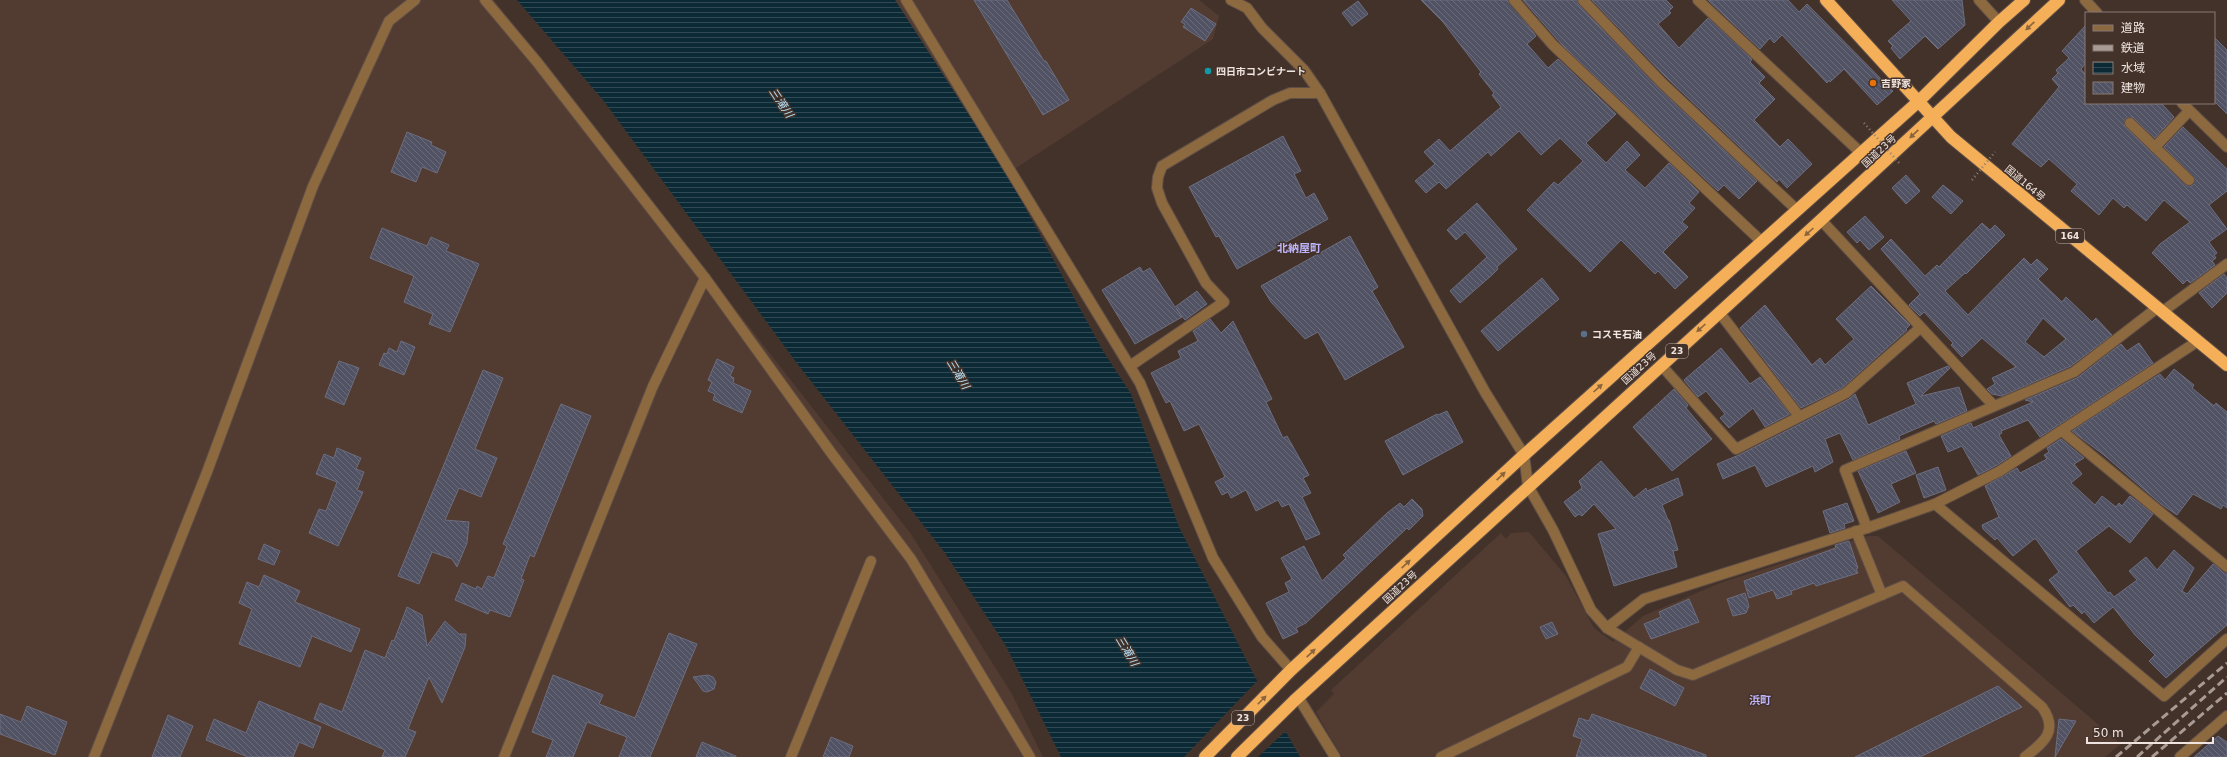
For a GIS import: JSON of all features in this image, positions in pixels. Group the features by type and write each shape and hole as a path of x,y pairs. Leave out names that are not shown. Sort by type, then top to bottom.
{"highway":[{"name":"国道164号","path":"1826,0 1951,137 2227,365"},
{"name":"国道23号","path":"1205,757 1291,670 1524,455 1761,241 1798,210 1860,152 1919,101 1999,22 2024,0"},
{"name":"国道23号","path":"1238,757 1296,699 1719,312 1822,220 2059,0"}],"street":[{"path":"94,757 207,472 313,186 389,21 416,0"},
{"path":"485,0 537,62 705,278 832,454 911,559 1030,757"},
{"path":"906,0 1140,383 1213,558 1262,637 1291,670"},
{"path":"1231,0 1249,4 1262,28 1304,70 1320,93 1485,392 1524,455 1528,486 1553,530 1591,610 1607,628 1677,670 1693,675 1903,586 2042,706 2048,714 2049,734 2044,742 2025,757"},
{"path":"1514,0 1559,50 1761,241"},
{"path":"1583,0 1661,82 1798,210"},
{"path":"1698,0 1860,152"},
{"path":"1979,0 1999,22"},
{"path":"2085,0 2096,12"},
{"path":"1130,366 1224,302 1206,283 1162,203 1157,188 1158,177 1162,166 1273,100 1290,93 1320,93"},
{"path":"2183,104 2227,147"},
{"path":"2155,147 2189,111"},
{"path":"2130,123 2189,180"},
{"path":"1822,220 1920,328 1994,406"},
{"path":"1867,528 1845,470 2074,372 2159,310 2227,264"},
{"path":"504,757 653,386 705,278"},
{"path":"1719,312 1799,416"},
{"path":"1661,365 1736,449 1846,393 1920,328"},
{"path":"1607,628 1644,599 1867,528 1935,504 2000,471 2198,341"},
{"path":"2062,431 2227,567"},
{"path":"1935,504 2164,696 2227,639"},
{"path":"1856,531 1882,595"},
{"path":"791,757 871,561"},
{"path":"1441,757 1627,666 1639,647"},
{"path":"1296,699 1335,757"},
{"path":"2180,757 2227,716"}],"path":[{"path":"1864,123 1900,164"},
{"path":"1972,180 1995,152"}],"shaded area":[{"path":"0,0 494,0 911,534 1012,694 1043,757 0,757"},
{"path":"895,0 1199,0 1219,16 1213,39 1007,174"},
{"path":"1529,532 1566,576 1594,628 1613,642 1643,616 1720,583 1868,536 1878,536 2121,744 2105,757 1342,757 1316,712 1334,694 1331,690 1501,533 1506,539 1511,533"}],"water":[{"name":"三滝川","path":"517,0 895,0 1007,174 1103,351 1131,394 1179,527 1254,675 1300,757 1061,757 1006,646 945,553 796,362 603,100"}],"pier":[{"path":"1259,679 1287,730 1258,757 1184,757"}],"building":[{"path":"974,0 1007,0 1069,100 1043,115"},
{"path":"1421,0 1508,0 1536,36 1527,44 1548,68 1558,59 1616,114 1586,143 1606,163 1627,141 1640,155 1625,170 1645,188 1669,163 1699,192 1689,203 1695,208 1682,222 1688,227 1663,252 1688,277 1675,289 1658,271 1655,274 1621,240 1590,272 1527,210 1554,182 1558,185 1583,161 1560,138 1541,155 1519,131 1491,156 1488,152 1446,189 1439,182 1426,193 1415,181 1435,164 1424,152 1439,139 1450,151 1501,107 1492,95 1494,93 1479,74 1481,72 1443,22"},
{"path":"1523,0 1577,0 1578,4 1656,86 1757,181 1739,199 1724,185 1718,191 1564,47"},
{"path":"1592,0 1666,0 1673,7 1669,11 1671,13 1658,24 1679,48 1708,18 1752,59 1750,62 1765,77 1759,83 1775,99 1754,120 1780,147 1788,139 1812,164 1787,188 1779,179 1777,182 1666,77"},
{"path":"1708,0 1788,0 1799,12 1807,4 1893,91 1877,105 1844,69 1827,83 1782,35 1774,43 1770,38 1760,49"},
{"path":"1892,0 1962,0 1965,25 1938,49 1925,36 1900,59 1891,48 1893,46 1888,41 1911,21"},
{"path":"1358,1 1368,14 1352,26 1342,13"},
{"path":"1191,8 1216,24 1205,41 1183,27 1185,24 1181,22"},
{"path":"2085,26 2085,64 2081,69 2085,74 2085,104 2162,104 2174,117 2155,138 2132,117 2126,118 2124,125 2187,186 2193,185 2195,178 2164,147 2183,127 2227,169 2227,191 2209,205 2227,229 2209,242 2217,253 2214,255 2216,258 2212,261 2215,265 2190,283 2187,280 2183,284 2152,253 2160,244 2190,222 2164,200 2146,221 2127,205 2124,208 2113,198 2099,215 2071,191 2077,184 2049,159 2041,167 2012,144 2059,87 2052,79 2058,73 2056,70 2069,58 2062,51"},
{"path":"2215,38 2227,50 2227,114 2215,102"},
{"path":"407,132 432,142 431,145 446,152 437,173 422,167 416,182 391,172"},
{"path":"1283,136 1301,171 1294,174 1306,198 1314,193 1328,219 1237,269 1219,236 1216,237 1189,187"},
{"path":"1906,175 1920,191 1906,204 1892,188"},
{"path":"1943,185 1963,201 1951,214 1932,197"},
{"path":"1477,203 1517,249 1497,267 1498,269 1492,275 1460,303 1450,291 1487,257 1465,232 1456,240 1447,230"},
{"path":"1865,216 1884,237 1869,250 1860,240 1857,243 1847,232"},
{"path":"1982,223 1990,230 1995,225 2005,235 1966,274 1965,273 1945,291 1968,315 2024,258 2031,265 2037,259 2048,269 2038,279 2062,302 2066,297 2092,322 2096,318 2112,335 2071,366 2002,396 1992,394 1987,389 1995,384 1992,378 2016,367 1982,338 1962,357 1951,345 1953,343 1924,312 1920,316 1909,305 1920,294 1881,249 1891,239 1925,276 1937,265 1939,267","holes":["2043,318 2066,339 2044,357 2025,342"]},
{"path":"382,228 427,246 431,237 449,245 446,251 479,264 450,332 429,324 433,314 404,302 414,276 370,258"},
{"path":"1350,236 1378,287 1372,291 1404,347 1345,380 1318,332 1305,339 1271,302 1261,286"},
{"path":"1140,267 1143,272 1150,268 1175,307 1197,291 1207,304 1185,320 1176,308 1182,317 1135,344 1102,290"},
{"path":"2224,274 2227,278 2227,293 2212,308 2199,293"},
{"path":"1542,278 1559,299 1498,351 1481,331"},
{"path":"1871,286 1910,325 1906,329 1907,330 1842,388 1801,408 1740,328 1765,305 1812,365 1820,358 1825,365 1854,339 1836,319"},
{"path":"1210,319 1221,333 1233,321 1272,399 1266,402 1283,438 1287,436 1309,475 1303,478 1311,493 1302,497 1320,534 1306,540 1289,504 1282,507 1278,500 1256,511 1246,490 1231,498 1228,492 1222,495 1215,482 1225,477 1199,424 1184,431 1170,401 1166,403 1151,373 1181,358 1178,351 1198,341 1193,331"},
{"path":"401,341 415,347 404,375 379,365 384,353 387,354 389,348 397,352"},
{"path":"2139,343 2153,363 2040,437 2028,420 2001,431 2002,433 1999,435 2011,456 1997,465 1978,475 1962,446 1948,452 1941,436 1971,423 1973,428 2033,402 2025,400 2077,378 2121,344 2127,351"},
{"path":"1721,348 1750,384 1760,377 1790,414 1765,427 1753,408 1729,428 1720,418 1725,414 1706,391 1698,397 1684,380"},
{"path":"717,359 734,367 730,376 734,378 733,383 751,391 742,413 713,400 715,394 708,391 712,382 708,380"},
{"path":"339,361 359,368 344,405 325,397"},
{"path":"1948,366 1950,368 1921,396 1959,387 1967,411 1936,424 1934,421 1899,436 1900,439 1853,460 1840,433 1825,439 1833,462 1815,472 1813,466 1766,487 1755,465 1723,479 1717,464 1739,455 1849,399 1855,394 1868,425 1916,404 1907,383"},
{"path":"2174,369 2194,385 2192,388 2214,406 2216,403 2227,412 2227,508 2223,505 2221,509 2193,494 2177,515 2161,504 2104,455 2072,431 2160,374 2165,380"},
{"path":"483,370 503,378 475,449 497,458 481,497 459,488 445,520 469,522 467,543 457,567 452,559 432,552 419,584 398,576"},
{"path":"1674,389 1688,405 1686,408 1712,439 1672,471 1633,427"},
{"path":"561,404 591,416 534,557 530,555 521,579 524,580 510,617 490,610 488,614 455,600 462,583 476,589 477,586 482,589 488,576 494,578 507,546 503,544"},
{"path":"1447,411 1463,442 1403,475 1385,441 1437,414 1438,415"},
{"path":"2061,439 2084,458 2074,464 2082,474 2071,483 2095,505 2102,496 2116,507 2119,503 2122,506 2130,496 2153,514 2130,543 2109,526 2076,551 2108,593 2110,592 2114,597 2137,580 2129,571 2146,557 2157,570 2174,550 2194,568 2182,591 2187,594 2213,564 2227,573 2227,625 2166,678 2149,661 2155,655 2135,635 2113,607 2094,623 2084,611 2082,614 2073,605 2070,607 2049,580 2059,572 2036,539 2013,556 1997,538 1995,540 1983,529 1982,525 1999,517 1985,486 2017,468 2020,473 2047,459 2044,455 2049,452 2047,448"},
{"path":"337,448 361,458 356,469 364,472 357,490 363,492 338,546 309,533 319,509 326,511 337,482 316,474 324,454 334,458"},
{"path":"1906,451 1916,473 1891,484 1900,502 1878,513 1858,471"},
{"path":"1601,461 1634,498 1646,488 1647,491 1678,478 1683,495 1662,505 1669,520 1678,550 1673,551 1677,567 1614,586 1598,534 1616,529 1594,504 1582,516 1579,514 1575,517 1564,502 1582,488 1579,481"},
{"path":"1938,467 1946,490 1924,498 1916,475"},
{"path":"1412,499 1422,509 1423,516 1409,530 1407,528 1306,623 1296,628 1298,632 1283,639 1266,603 1289,592 1285,583 1292,579 1281,558 1304,546 1322,581 1346,558 1343,555 1387,513 1400,503 1404,507"},
{"path":"1847,503 1854,521 1844,524 1845,528 1830,533 1823,511"},
{"path":"1849,541 1858,568 1856,569 1858,573 1816,586 1814,583 1791,591 1792,594 1777,599 1773,590 1749,598 1744,581 1836,548 1835,545"},
{"path":"264,544 280,551 274,565 258,559"},
{"path":"264,575 300,591 295,602 360,629 351,652 312,636 300,667 239,644 252,609 239,603 247,582 259,587"},
{"path":"1745,593 1749,606 1746,613 1733,616 1727,599"},
{"path":"1689,599 1699,622 1651,639 1644,624 1661,617 1659,612"},
{"path":"407,607 422,615 427,646 445,621 459,634 466,634 465,647 442,703 429,677 408,729 416,732 405,757 382,757 385,750 314,719 320,703 342,712 365,650 385,658 392,640 394,641"},
{"path":"1552,622 1558,634 1546,639 1540,627"},
{"path":"669,633 697,644 650,757 619,757 627,737 587,722 573,757 546,757 553,740 532,732 553,675 603,695 599,704 635,718"},
{"path":"1650,669 1684,688 1675,706 1640,688"},
{"path":"708,675 713,677 716,682 714,689 707,692 703,691 693,677"},
{"path":"1998,686 2022,707 1920,757 1855,757"},
{"path":"259,701 321,727 313,748 299,742 293,757 248,757 206,740 214,719 246,733"},
{"path":"27,706 67,722 55,755 0,734 0,714 21,722"},
{"path":"1592,714 1706,755 1706,757 1576,757 1582,739 1573,736 1579,718 1589,721"},
{"path":"168,715 193,726 180,757 152,757"},
{"path":"2059,719 2076,721 2055,757"},
{"path":"2218,736 2227,742 2227,757 2194,757"},
{"path":"831,737 853,746 849,757 823,757"},
{"path":"702,742 736,756 736,757 696,757"}],"railway":[{"path":"2116,757 2227,663"},
{"path":"2137,757 2227,677"},
{"path":"2152,757 2227,693"}],"place":[{"name":"四日市コンビナート","path":"1208,71"},
{"name":"吉野家","path":"1873,83"},
{"name":"コスモ石油","path":"1584,334"}],"district":[{"name":"北納屋町","path":"1299,248"},
{"name":"浜町","path":"1760,700"}]}
